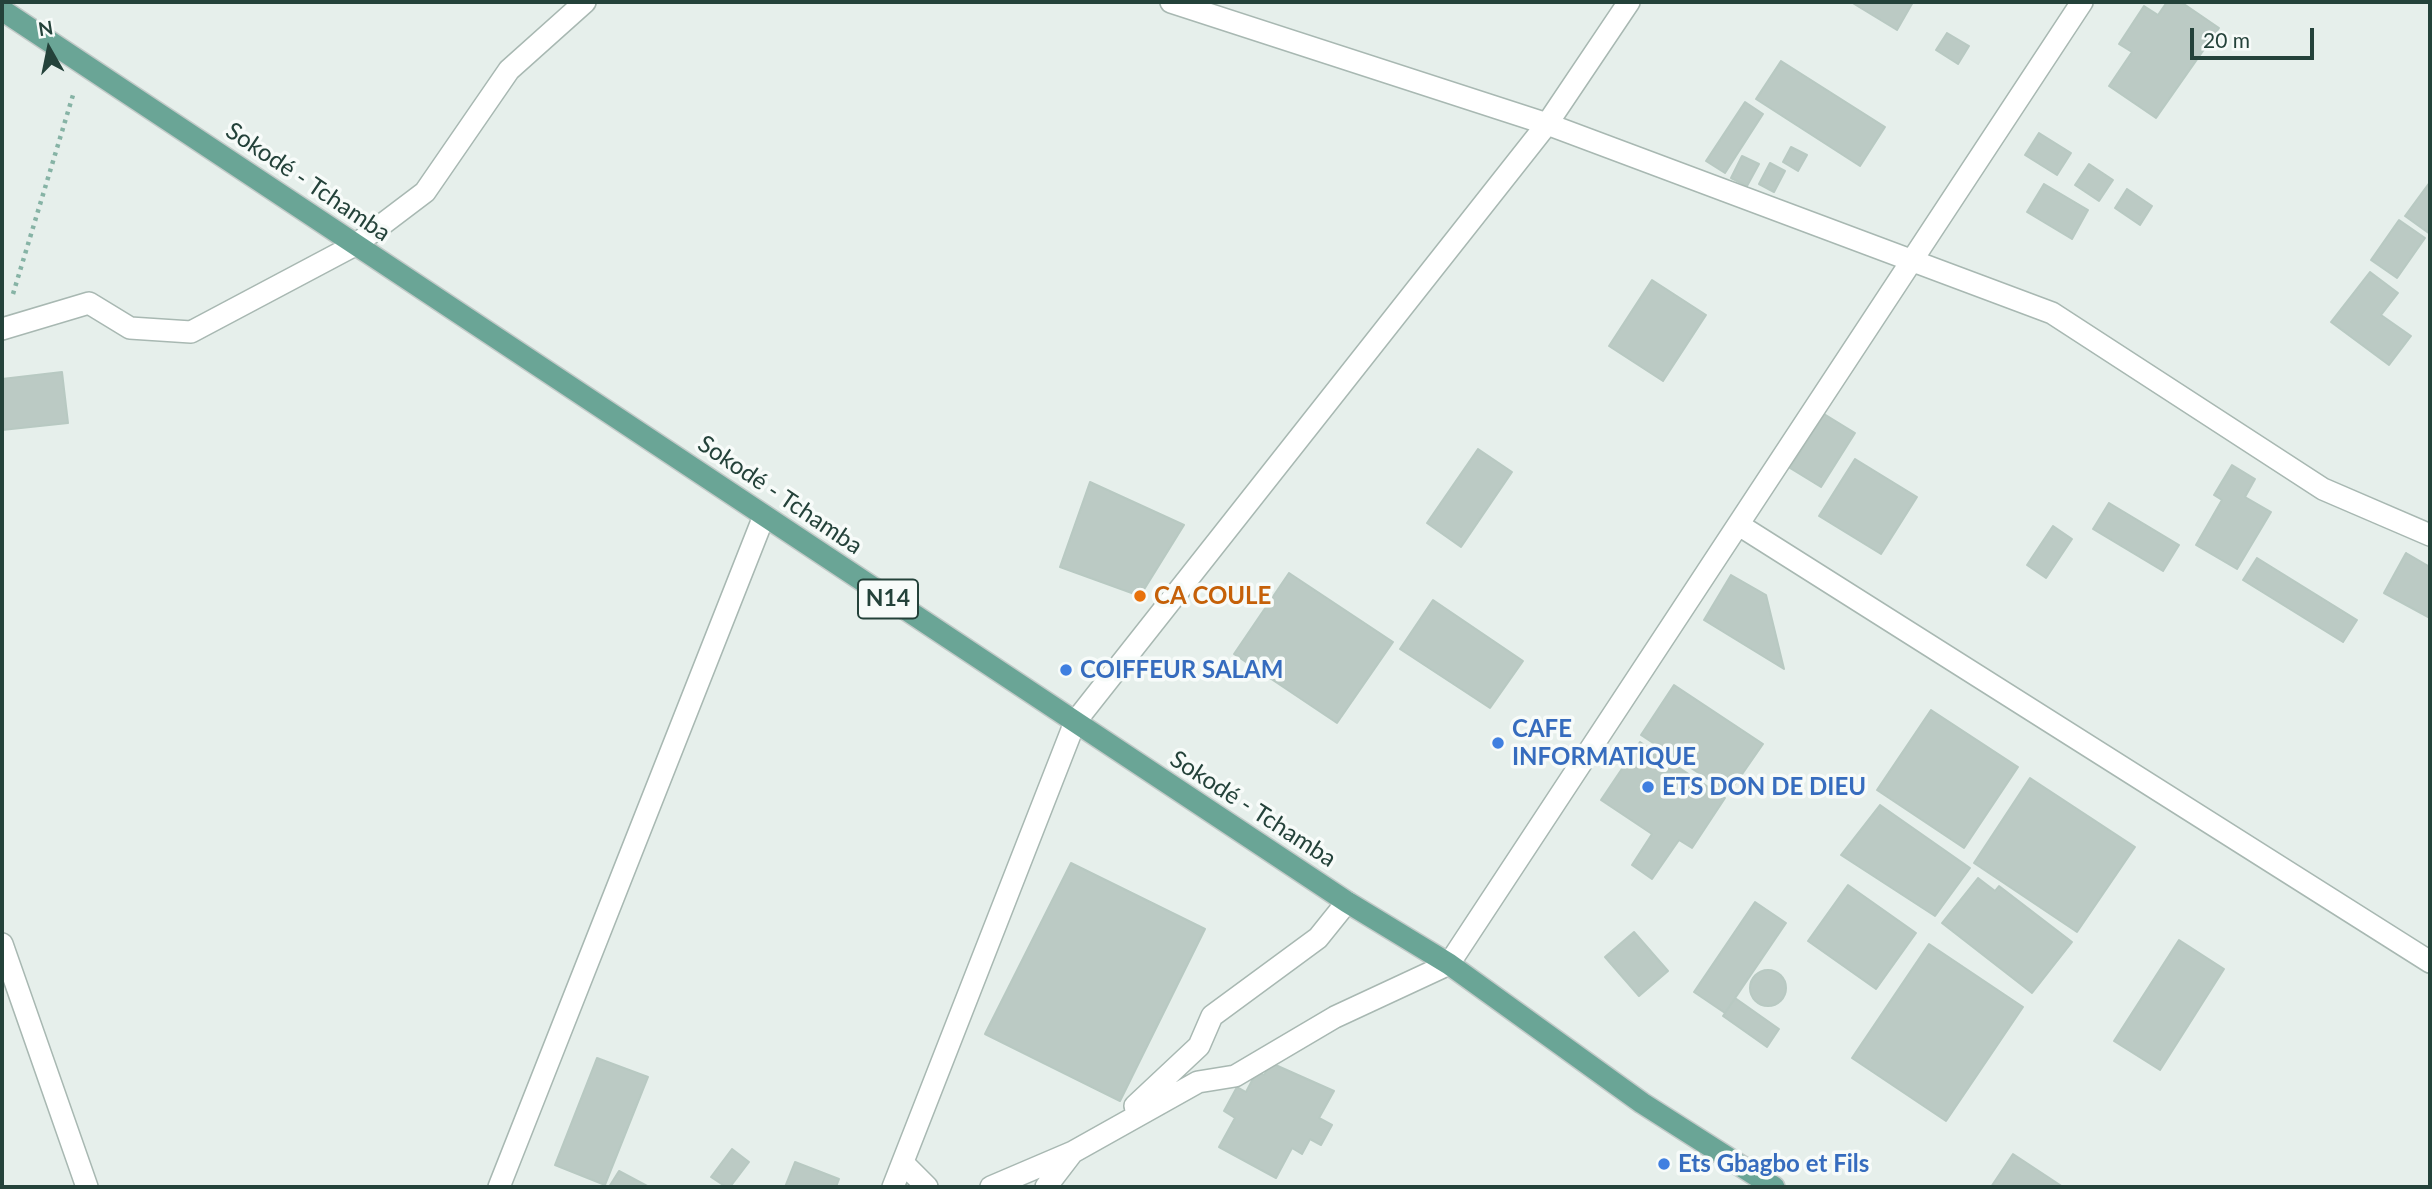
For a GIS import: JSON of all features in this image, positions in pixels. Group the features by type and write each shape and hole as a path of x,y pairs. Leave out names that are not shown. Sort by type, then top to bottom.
{"main road":[{"name":"Sokodé - Tchamba","path":"2,10 1347,902 1449,964 1642,1103 1774,1187"}],"street":[{"path":"2,329 89,303 130,328 191,332 355,245 425,192 509,70 585,2"},
{"path":"1171,2 1547,124 1912,263 2052,313 2323,489 2430,535"},
{"path":"893,1187 1075,722 1547,124 1629,2"},
{"path":"991,1187 1073,1152 1199,1082 1235,1076 1335,1017 1449,964 2082,2"},
{"path":"499,1187 764,516"},
{"path":"1739,525 2430,962"},
{"path":"1046,1187 1073,1152 1150,1095 1199,1046 1212,1016 1318,938 1347,902"},
{"path":"2,944 87,1187"},
{"path":"903,1163 927,1187"}],"path":[{"path":"2,329 82,64"}],"building":[{"path":"1851,2 1913,2 1897,30"},
{"path":"2167,2 2181,2 2219,28 2156,118 2109,86 2132,52 2119,44 2144,6 2158,15"},
{"path":"1947,33 1969,46 1958,64 1936,50"},
{"path":"1781,61 1885,127 1860,166 1756,99"},
{"path":"1745,102 1763,114 1725,173 1706,161"},
{"path":"2039,133 2071,153 2057,175 2025,155"},
{"path":"1791,147 1807,155 1798,171 1783,162"},
{"path":"1742,156 1759,164 1747,186 1731,178"},
{"path":"1770,163 1785,171 1774,192 1759,184"},
{"path":"2089,164 2113,180 2099,201 2075,185"},
{"path":"2430,182 2430,234 2405,216"},
{"path":"2044,184 2088,210 2072,239 2027,212"},
{"path":"2127,189 2152,206 2140,225 2115,208"},
{"path":"2399,220 2425,238 2397,278 2371,260"},
{"path":"2370,272 2398,293 2381,315 2411,336 2389,365 2331,322"},
{"path":"1652,280 1706,315 1663,381 1609,346"},
{"path":"62,372 68,423 2,430 2,379"},
{"path":"1824,414 1855,433 1821,487 1790,468"},
{"path":"1478,449 1512,472 1461,547 1427,523"},
{"path":"1855,459 1917,497 1881,554 1819,516"},
{"path":"2232,465 2255,479 2245,497 2271,512 2237,569 2196,545 2222,500 2214,495"},
{"path":"1090,482 1184,525 1140,596 1060,567"},
{"path":"2109,503 2179,545 2163,571 2093,529"},
{"path":"2053,526 2072,539 2046,578 2027,565"},
{"path":"2406,553 2430,567 2430,618 2384,593"},
{"path":"2257,558 2357,620 2343,642 2243,580"},
{"path":"1289,573 1393,642 1337,723 1234,654"},
{"path":"1731,575 1766,595 1784,669 1704,620"},
{"path":"1433,600 1523,661 1490,708 1400,649"},
{"path":"1674,685 1763,744 1729,793 1641,735"},
{"path":"1931,710 2018,767 1964,848 1877,790"},
{"path":"1640,742 1725,798 1692,848 1679,840 1652,879 1632,865 1652,834 1601,800"},
{"path":"2030,778 2135,847 2077,932 1974,863"},
{"path":"1880,805 1970,868 1935,916 1841,855"},
{"path":"1071,863 1205,929 1120,1101 985,1034"},
{"path":"1978,878 1995,891 1999,886 2072,942 2032,993 1942,923"},
{"path":"1848,885 1916,933 1876,989 1808,941"},
{"path":"1755,902 1786,923 1725,1013 1694,992"},
{"path":"1634,932 1668,971 1639,996 1605,957"},
{"path":"2179,940 2224,969 2160,1070 2114,1041"},
{"path":"1929,944 2023,1007 1946,1121 1852,1058"},
{"path":"1768,970 1780,976 1786,988 1780,1000 1768,1006 1756,1000 1750,988 1756,976"},
{"path":"1735,998 1779,1029 1767,1047 1723,1016"},
{"path":"597,1058 648,1077 605,1185 555,1165"},
{"path":"1271,1063 1334,1091 1319,1118 1332,1125 1321,1145 1310,1139 1302,1154 1292,1148 1276,1178 1219,1147 1235,1118 1224,1111 1237,1087 1246,1092 1257,1071 1264,1075"},
{"path":"732,1149 749,1162 730,1187 726,1187 711,1177"},
{"path":"2013,1154 2063,1187 1991,1187"},
{"path":"795,1162 839,1179 836,1187 785,1187"},
{"path":"619,1171 649,1187 609,1187"}],"place":[{"name":"CA COULE","path":"1140,596"},
{"name":"COIFFEUR SALAM","path":"1066,670"},
{"name":"CAFE INFORMATIQUE","path":"1498,743"},
{"name":"ETS DON DE DIEU","path":"1648,787"},
{"name":"Ets Gbagbo et Fils","path":"1664,1164"}]}
